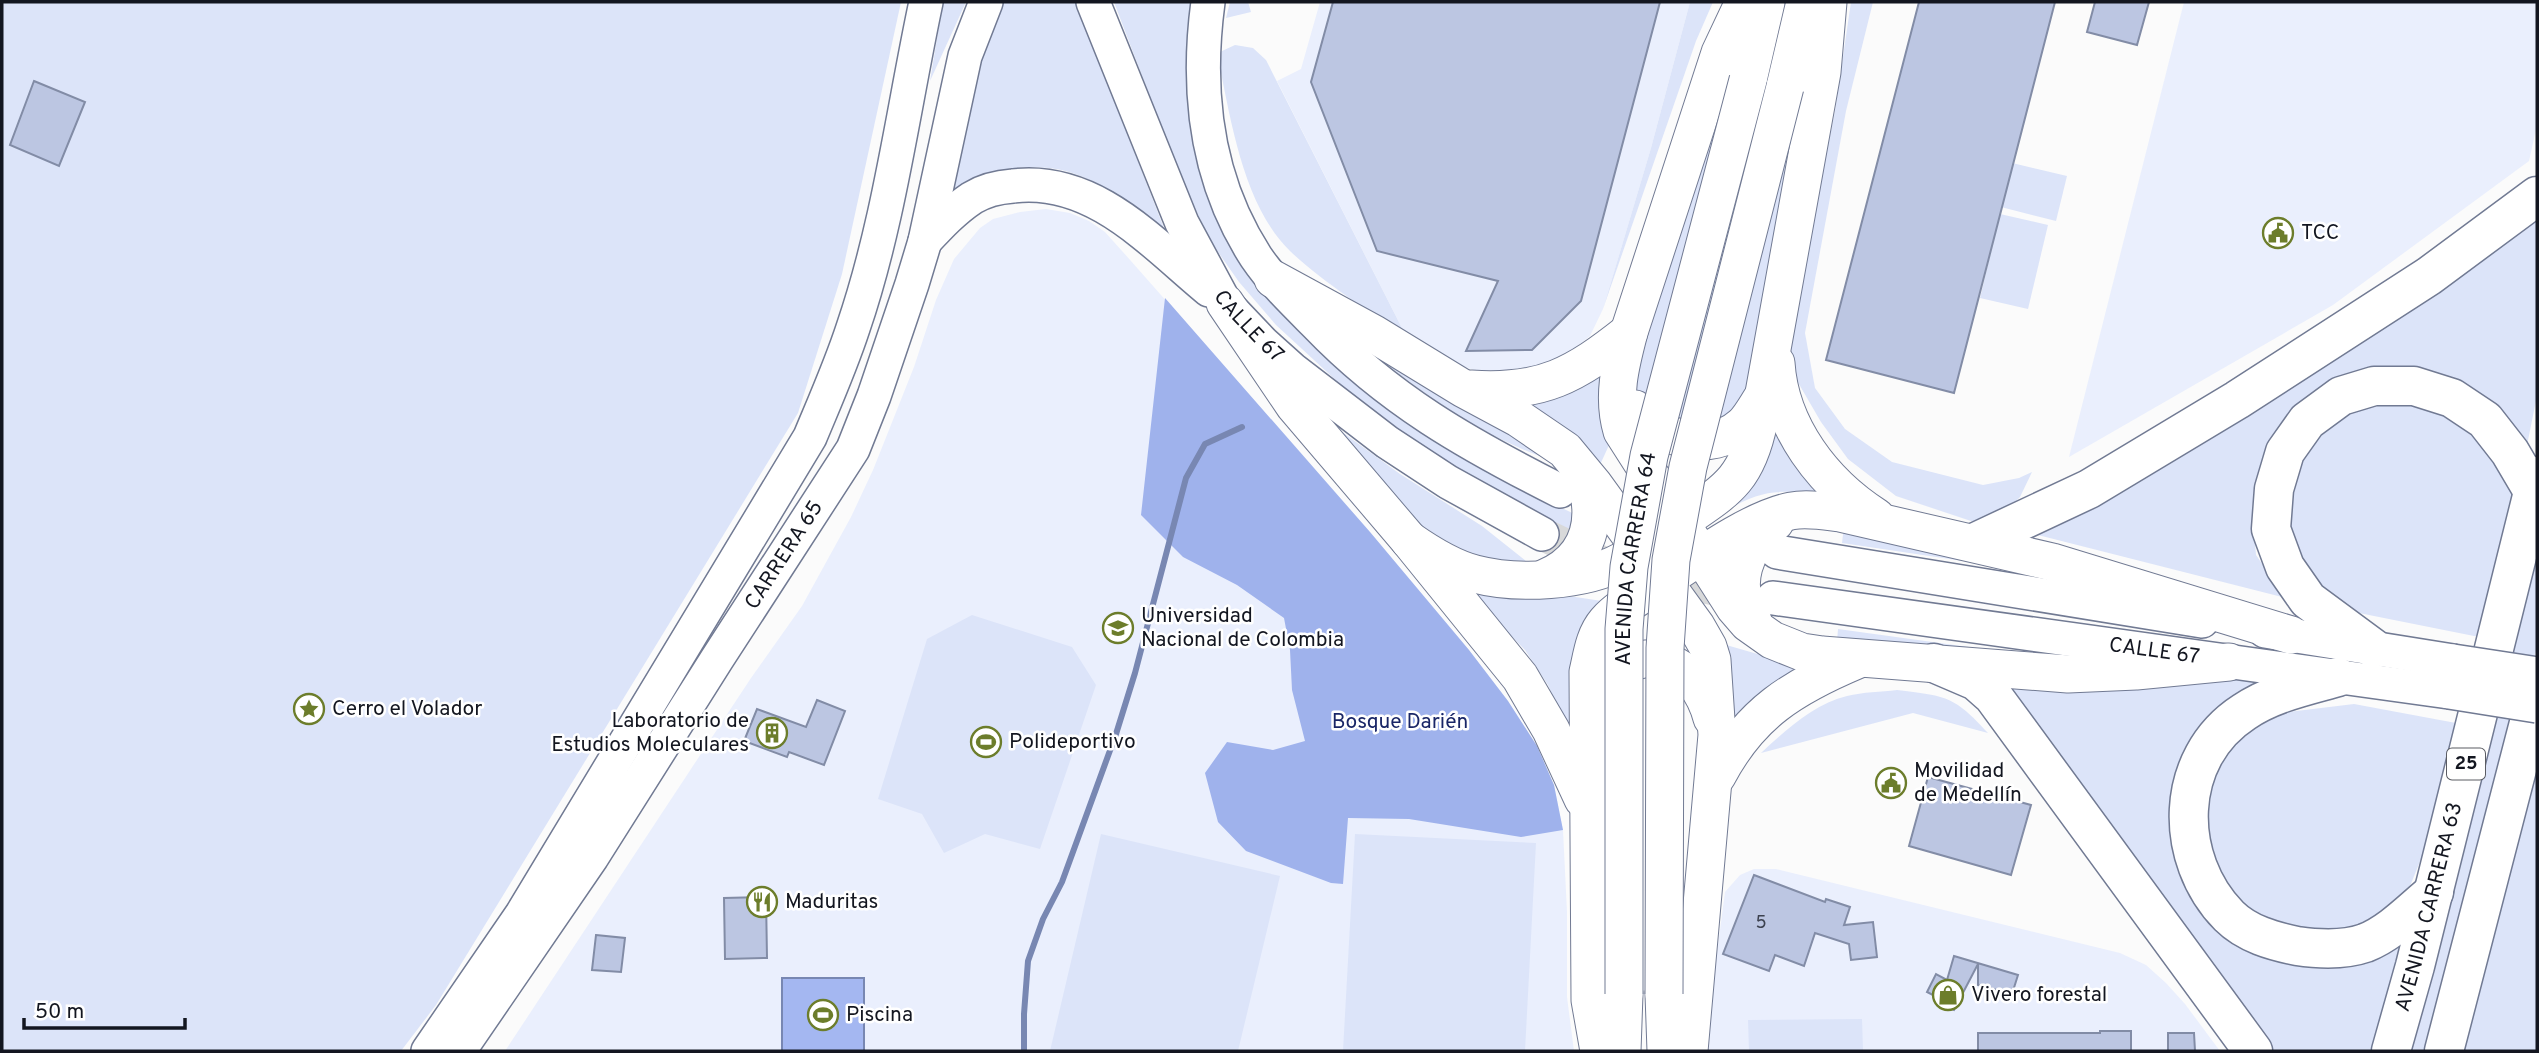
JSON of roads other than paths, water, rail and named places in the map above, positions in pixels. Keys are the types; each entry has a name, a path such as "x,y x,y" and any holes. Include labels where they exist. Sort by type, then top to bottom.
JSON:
{"highway":[{"path":"1976,542 2088,489 2214,415 2429,276 2537,196"},
{"path":"2373,648 2308,600 2285,567 2271,529 2274,489 2285,452 2307,421 2341,397 2374,386 2414,386 2452,398 2485,420 2535,484"},
{"name":"AVENIDA CARRERA 63","path":"2391,1051 2434,892 2535,484"},
{"path":"1934,663 1976,681 2001,706 2253,1051"},
{"path":"2338,677 2287,691 2263,701 2243,712 2211,743 2192,782 2188,804 2188,826 2194,856 2208,887 2230,916 2247,930 2274,942 2309,948 2336,948 2365,943 2392,926 2434,892"},
{"name":"25","path":"2444,1051 2537,692"}],"main road":[{"name":"CARRERA 65","path":"428,1051 522,914 810,437 838,371 870,270 891,182 926,2"},
{"name":"CARRERA 65","path":"459,1051 592,858 853,449 898,328 925,241 965,56 986,2"},
{"name":"CALLE 67","path":"1093,2 1182,223 1225,303 1292,369 1387,442 1448,482 1542,534"},
{"path":"1208,2 1203,84 1210,148 1217,176 1234,217 1257,258 1273,279 1357,366 1398,398 1444,428 1570,479 1589,494 1591,512 1588,537 1579,554 1558,572 1541,579"},
{"path":"1744,2 1720,53 1629,332 1619,370 1618,416 1622,431 1678,523 1735,608 1761,634 1802,652 2068,674 2229,662"},
{"name":"AVENIDA CARRERA 64","path":"1622,1051 1624,629 1629,566 1648,456 1748,80 1766,2"},
{"name":"AVENIDA CARRERA 64","path":"1666,1051 1665,648 1671,561 1688,467 1805,2"},
{"path":"1409,540 1432,555 1475,574 1522,580 1602,570 1622,561 1717,496 1740,473 1755,442 1822,72 1828,2"},
{"path":"925,241 953,212 975,196 996,188 1040,185 1061,188 1084,195 1109,209 1225,303 1294,405 1409,540 1520,677 1551,730 1590,812"},
{"path":"1273,279 1374,334 1542,433 1564,450 1570,479 1640,548 1708,647 1714,673 1717,736 1689,1051"},
{"path":"1464,389 1516,389 1551,382 1592,361 1629,332"},
{"path":"1773,334 1779,387 1800,439 1838,489 1882,521"},
{"path":"1619,370 1624,390 1647,424 1666,434 1684,439 1703,441 1727,436 1742,425 1762,398"},
{"path":"1599,1051 1590,1000 1588,672 1597,635 1605,622 1700,557 1752,527 1791,511 1815,510 1882,521 1976,542 2052,562 2291,635"},
{"path":"1761,634 1741,597 1744,561 1752,545 1764,531 1791,511"},
{"name":"CALLE 67","path":"1777,552 2373,648 2537,706"},
{"name":"CALLE 67","path":"1773,598 2338,677 2537,674"},
{"path":"1713,783 1735,744 1760,717 1805,684 1861,658"},
{"path":"1587,726 1602,687 1613,673 1628,663 1642,659 1658,660 1678,666 1696,681 1708,703 1717,736"}],"waterway":[{"path":"1024,1051 1028,961 1043,919 1062,882 1116,734 1135,673 1186,478 1205,444 1242,427"}],"tunnel":[{"path":"1542,534 1599,561 1643,576 1743,594"}],"place":[{"name":"TCC","path":"2278,233"},
{"name":"Universidad Nacional de Colombia","path":"1118,628"},
{"name":"Cerro el Volador","path":"309,709"},
{"name":"Laboratorio de Estudios Moleculares","path":"772,733"},
{"name":"Polideportivo","path":"986,742"},
{"name":"Movilidad de Medellín","path":"1891,783"},
{"name":"Maduritas","path":"762,902"},
{"name":"Vivero forestal","path":"1948,995"},
{"name":"Piscina","path":"823,1015"}],"park label":[{"name":"Bosque Darién","path":"1400,722"}]}
